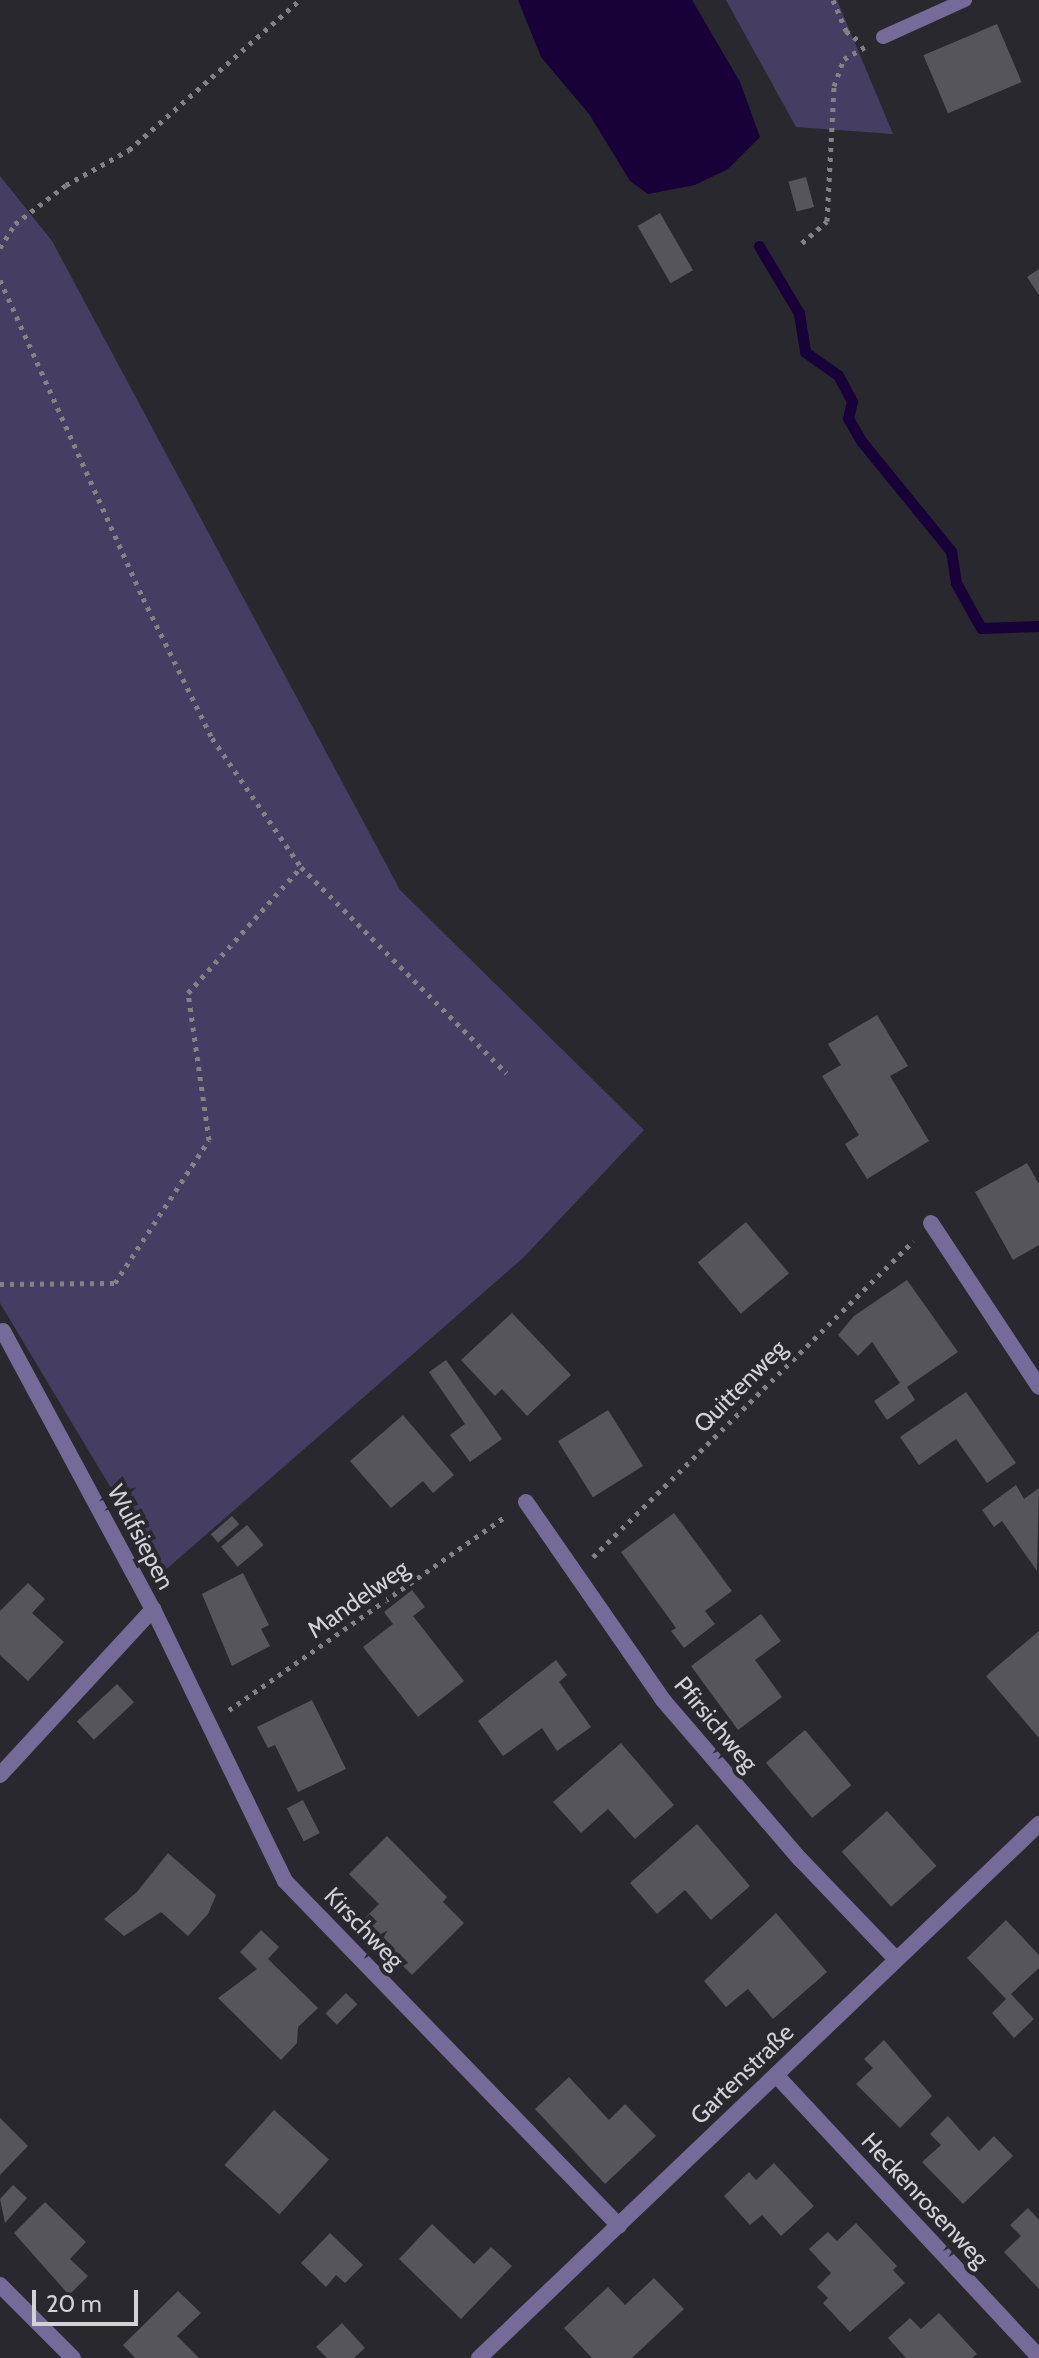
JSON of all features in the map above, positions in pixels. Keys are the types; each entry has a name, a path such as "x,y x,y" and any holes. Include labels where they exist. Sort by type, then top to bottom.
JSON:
{"street":[{"path":"931,1223 1039,1387"},
{"name":"Wulfsiepen","path":"0,1775 153,1609 1,1330"},
{"name":"Pfirsichweg","path":"526,1502 663,1700 800,1859 894,1957"},
{"name":"Kirschweg","path":"153,1609 285,1881 619,2226"},
{"name":"Gartenstraße","path":"479,2358 776,2075 894,1957 1039,1824"},
{"name":"Heckenrosenweg","path":"776,2075 1039,2357"},
{"path":"0,2285 73,2358"}],"lane":[{"path":"883,37 965,0"}],"path":[{"path":"0,248 15,224 66,185 129,150 300,0"},
{"path":"833,0 846,31 866,46"},
{"path":"802,243 827,221 834,86 844,59 883,37"},
{"path":"0,280 143,598 212,738 301,867 506,1073"},
{"path":"0,1284 115,1283 209,1140 188,993 301,867"},
{"name":"Quittenweg","path":"575,1575 931,1223"},
{"name":"Mandelweg","path":"209,1723 526,1502"}],"shaded area":[{"path":"518,0 692,0 740,82 760,137 728,169 695,185 648,194 630,181 589,114 541,57"},
{"path":"726,0 837,0 893,134 796,127"},
{"path":"0,176 52,241 400,890 644,1130 523,1258 162,1573 0,1303"}],"building":[{"path":"997,24 1022,82 948,113 923,55"},
{"path":"806,177 814,207 797,212 789,182"},
{"path":"660,213 693,270 670,283 637,226"},
{"path":"1039,269 1039,295 1027,277"},
{"path":"877,1015 908,1066 890,1076 929,1141 867,1179 845,1144 859,1135 822,1076 841,1065 828,1044"},
{"path":"1027,1163 1039,1184 1039,1245 1013,1260 975,1192"},
{"path":"746,1222 789,1273 741,1314 698,1262"},
{"path":"907,1280 958,1352 907,1387 915,1400 887,1420 874,1401 900,1383 872,1342 858,1356 838,1335 854,1316"},
{"path":"512,1313 571,1375 527,1416 502,1389 495,1396 461,1360"},
{"path":"446,1360 502,1439 470,1462 450,1435 465,1424 429,1372"},
{"path":"966,1392 1016,1463 987,1483 956,1439 919,1465 900,1437"},
{"path":"608,1410 643,1466 593,1497 558,1441"},
{"path":"403,1415 454,1475 433,1493 423,1481 391,1508 350,1461"},
{"path":"1016,1485 1024,1499 1039,1488 1037,1571 1002,1521 994,1527 982,1510"},
{"path":"674,1513 732,1591 705,1611 715,1624 684,1648 671,1631 676,1628 621,1552"},
{"path":"232,1516 239,1524 218,1543 211,1534"},
{"path":"247,1525 264,1545 238,1567 221,1547"},
{"path":"243,1573 269,1625 261,1629 270,1646 232,1666 202,1594"},
{"path":"28,1583 45,1599 32,1613 64,1642 28,1681 0,1655 0,1611"},
{"path":"412,1590 425,1607 413,1616 464,1681 418,1717 363,1647 393,1624 384,1612"},
{"path":"761,1614 781,1641 755,1660 782,1697 738,1730 691,1666"},
{"path":"1039,1631 1039,1738 986,1676"},
{"path":"556,1660 567,1675 559,1682 591,1727 557,1751 542,1728 503,1756 478,1721"},
{"path":"117,1684 134,1702 94,1740 77,1722"},
{"path":"312,1700 346,1769 298,1792 275,1745 268,1748 257,1727"},
{"path":"805,1730 851,1785 812,1818 766,1763"},
{"path":"621,1743 674,1805 635,1839 608,1809 581,1833 553,1802"},
{"path":"303,1800 320,1833 304,1841 287,1808"},
{"path":"887,1811 937,1866 891,1907 842,1852"},
{"path":"697,1824 750,1886 711,1920 685,1890 657,1914 630,1883"},
{"path":"387,1836 447,1897 443,1902 464,1923 412,1975 360,1923 379,1904 349,1874"},
{"path":"168,1853 216,1895 208,1914 188,1936 161,1912 124,1936 104,1919 137,1892"},
{"path":"776,1913 827,1972 773,2019 748,1989 726,2007 704,1981"},
{"path":"1006,1920 1039,1955 1039,1968 1011,1994 1034,2019 1014,2038 992,2013 1006,1999 967,1958"},
{"path":"261,1930 279,1947 268,1959 318,2008 298,2027 297,2043 281,2060 218,1998 257,1969 240,1952"},
{"path":"346,1993 357,2004 337,2025 325,2014"},
{"path":"884,2040 932,2096 900,2128 856,2084 873,2068 864,2059"},
{"path":"569,2077 609,2120 625,2104 656,2136 605,2184 535,2109"},
{"path":"274,2110 329,2160 279,2215 224,2165"},
{"path":"948,2116 979,2151 994,2136 1013,2156 963,2204 922,2162 941,2145 930,2134"},
{"path":"0,2118 28,2146 0,2175"},
{"path":"774,2163 814,2206 781,2236 762,2215 750,2225 724,2196 749,2172 756,2180"},
{"path":"13,2185 27,2198 5,2223 0,2199"},
{"path":"45,2202 86,2242 70,2259 88,2276 69,2295 14,2233"},
{"path":"1028,2208 1039,2220 1039,2289 1004,2252 1021,2236 1010,2225"},
{"path":"856,2223 897,2266 893,2270 905,2283 850,2332 823,2303 828,2298 817,2287 831,2273 809,2249 828,2232 837,2241"},
{"path":"432,2224 474,2264 491,2247 512,2266 461,2319 399,2259"},
{"path":"330,2233 363,2265 345,2283 336,2275 326,2287 301,2263"},
{"path":"654,2278 684,2309 632,2358 592,2358 564,2328 608,2287 625,2305"},
{"path":"178,2291 201,2313 177,2336 199,2358 135,2358 123,2345"},
{"path":"939,2313 977,2354 972,2358 906,2358 888,2338 910,2318 921,2329"},
{"path":"342,2323 365,2348 354,2358 327,2358 316,2347"}],"waterway":[{"path":"759,246 799,313 805,352 838,375 852,401 848,418 862,442 951,551 956,583 981,628 1039,626"}]}
